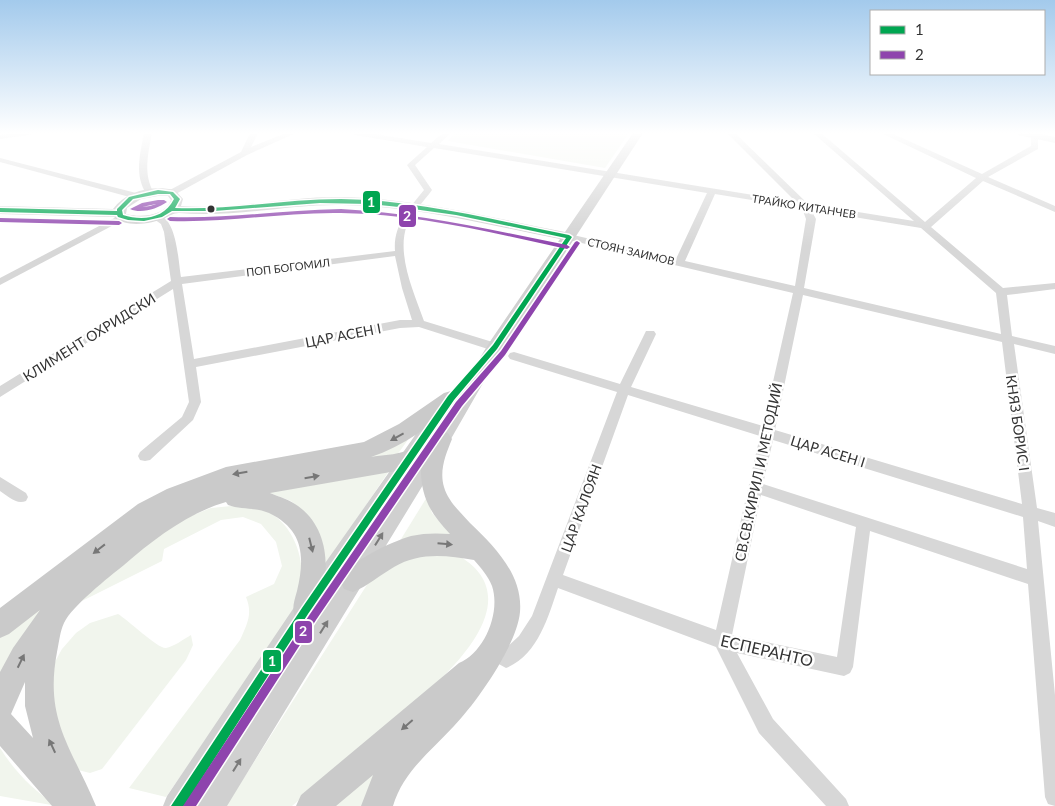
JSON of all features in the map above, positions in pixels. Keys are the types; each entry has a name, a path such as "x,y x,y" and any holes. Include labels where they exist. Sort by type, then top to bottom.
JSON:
{"main road":[{"path":"0,625 146,511 169,498 208,481 226,476 358,454 376,448 408,431 451,398"},
{"path":"0,705 26,651 53,612 110,561 156,525 206,498 238,490 408,460 419,455 441,439"},
{"path":"377,806 385,781 394,766 456,702 488,656 503,627 508,601 501,575 497,568 452,520 437,497 431,477 432,464 441,439"},
{"path":"181,511 216,500 252,498 273,503 291,514 300,522 308,534 312,546 313,574 305,611"},
{"path":"353,580 384,559 403,549 433,543 480,550"},
{"path":"53,612 39,684 41,717 46,733 80,806"},
{"path":"312,806 488,656"},
{"path":"0,723 72,806"}],"street":[{"path":"45,171 143,194 171,194 213,171"},
{"path":"121,215 121,206 143,194 145,187 143,171"},
{"path":"415,171 428,190 402,226 399,253 408,294 419,323"},
{"name":"ТРАЙКО КИТАНЧЕВ","path":"589,171 926,226"},
{"path":"211,806 441,439 495,347 612,171"},
{"path":"769,171 805,206"},
{"path":"861,171 1001,292 1055,286"},
{"path":"968,171 1055,208"},
{"path":"926,226 982,177 993,171"},
{"path":"680,262 712,190"},
{"path":"0,210 121,215 138,220 156,217 171,209 177,202 177,198 171,194"},
{"name":"СТОЯН ЗАИМОВ","path":"171,209 205,211 341,201 383,203 415,208 568,237 1055,350"},
{"name":"СВ.СВ.КИРИЛ И МЕТОДИЙ","path":"722,641 766,432 799,290 811,219 805,206"},
{"path":"0,282 121,215"},
{"path":"145,456 187,420 195,402 169,232 165,223 156,217"},
{"name":"ПОП БОГОМИЛ","path":"178,281 399,253"},
{"name":"КЛИМЕНТ ОХРИДСКИ","path":"0,392 178,281"},
{"name":"КНЯЗ БОРИС I","path":"1001,292 1030,512 1055,797"},
{"name":"ЦАР АСЕН I","path":"189,364 400,324 419,323 495,347"},
{"name":"ЦАР КАЛОЯН","path":"488,656 506,659 516,653 527,642 538,621 624,389 650,334"},
{"path":"177,806 305,611 408,460 451,398 495,347"},
{"name":"ЦАР АСЕН I","path":"514,356 1055,520"},
{"path":"0,483 22,498"},
{"path":"755,487 1036,578"},
{"name":"ЕСПЕРАНТО","path":"554,579 722,641 844,667 864,522"},
{"path":"722,641 766,726 839,806"}],"shaded area":[{"path":"410,437 397,455 234,485 207,492 157,517 71,582 48,605 2,675 0,674 0,633 131,529 175,501 216,485 377,454"},
{"path":"391,468 325,566 303,512 291,501 267,492"},
{"path":"427,497 432,513 454,538 398,544"},
{"path":"242,505 265,510 275,516 291,535 296,546 300,557 302,581 292,615 166,797 129,788 240,640 249,614 246,597 274,584 282,566 276,542 261,524 243,517 221,520 164,549 162,561 72,606 168,525 211,508"},
{"path":"454,553 480,574 488,597 483,622 468,648 447,673 423,696 292,806 226,806 370,580 410,556"},
{"path":"118,614 162,647 172,646 191,635 193,645 186,660 102,769 90,773 78,770 45,695 50,671 62,649 76,633 90,623"},
{"path":"446,700 366,806 332,806"},
{"path":"0,748 25,780 57,806 0,796"}],"transit line":[{"name":"1","path":"158,192 171,193 177,199 167,212 160,216 144,219 120,216 119,210 131,198 158,192"},
{"name":"1","path":"171,209 214,209 341,201 370,202 456,214 569,237"},
{"name":"2","path":"158,202 164,202 151,208 133,209 144,204 158,202"},
{"name":"1","path":"0,210 119,213"},
{"name":"2","path":"170,219 235,218 320,211 370,212 427,219 567,247"},
{"name":"2","path":"0,220 119,223"},
{"name":"1","path":"177,806 305,611 451,398 495,347 569,237"},
{"name":"2","path":"189,806 313,617 459,404 503,353 577,243"}]}
